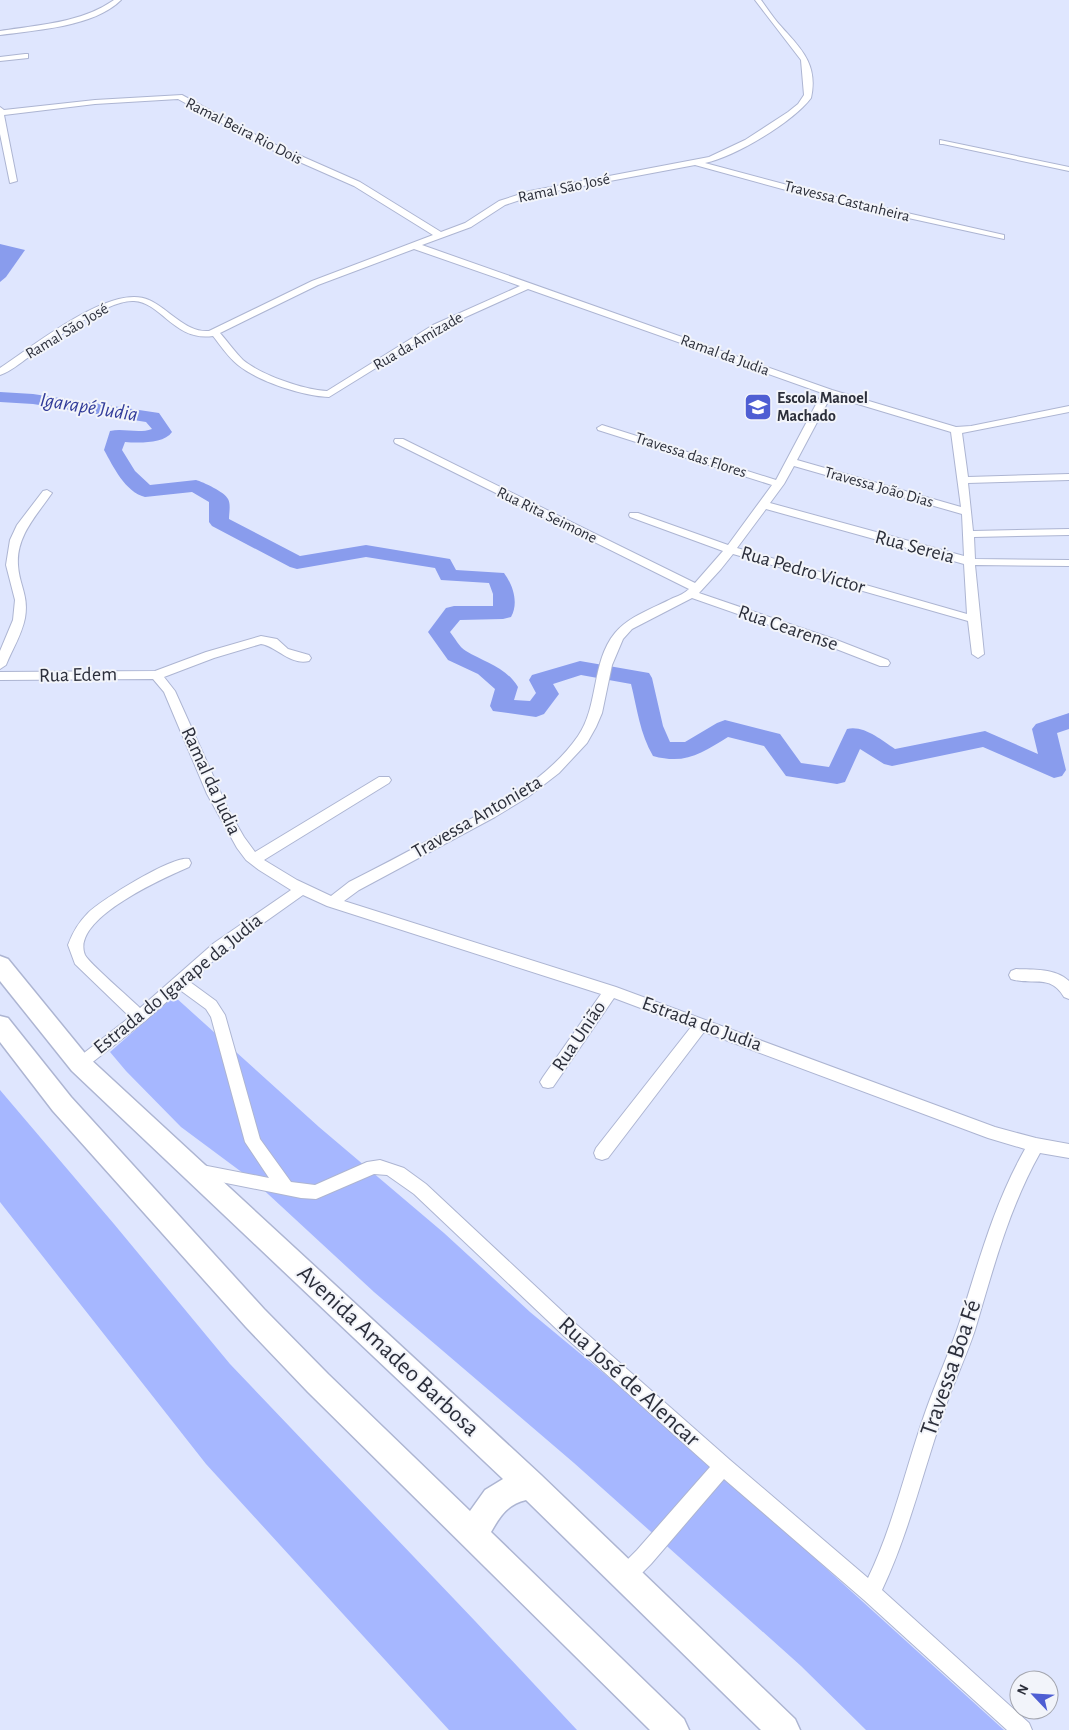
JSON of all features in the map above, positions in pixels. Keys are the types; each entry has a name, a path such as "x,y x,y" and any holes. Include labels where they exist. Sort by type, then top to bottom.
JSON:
{"main road":[{"name":"Avenida Amadeo Barbosa","path":"0,965 80,1064 531,1485 784,1730"},
{"path":"0,1025 62,1104 255,1318 318,1383 673,1730"},
{"path":"474,1534 496,1497 508,1490 531,1485"}],"street":[{"path":"0,33 68,21 106,8 118,0"},
{"name":"Ramal São José","path":"0,372 68,328 109,304 120,300 139,299 158,309 188,330 200,334 215,333 315,283 468,225 502,203 532,193 722,155 769,129 800,106 807,98 808,73 805,62 796,45 776,25 758,0"},
{"path":"0,59 24,56"},
{"name":"Ramal Beira Rio Dois","path":"13,181 0,112 95,102 179,97 264,143 357,184 439,235"},
{"path":"943,142 1069,169"},
{"name":"Travessa Castanheira","path":"694,162 808,193 1001,237"},
{"name":"Ramal da Judia","path":"415,246 828,392 956,430 971,429 1069,409"},
{"name":"Rua da Amizade","path":"215,333 237,358 252,370 325,395 334,392 436,327 528,286"},
{"path":"694,591 717,567 779,484 828,392"},
{"name":"Travessa das Flores","path":"602,428 779,484"},
{"path":"956,430 967,512 973,618 978,654"},
{"name":"Rua Rita Seimone","path":"399,441 694,591"},
{"name":"Travessa João Dias","path":"792,462 967,512"},
{"path":"962,480 1069,477"},
{"path":"0,664 19,620 21,600 12,565 16,540 23,525 47,493"},
{"name":"Rua Sereia","path":"764,505 971,562 1069,563"},
{"name":"Rua Pedro Victor","path":"634,515 729,549 973,618"},
{"path":"969,534 1069,532"},
{"name":"Travessa Antonieta","path":"332,902 354,886 511,803 546,778 583,739 596,713 611,649 620,634 628,626 694,591"},
{"name":"Rua Cearense","path":"694,591 884,663"},
{"path":"156,675 210,654 261,640 273,642 284,652 305,658"},
{"name":"Ramal da Judia","path":"156,675 169,691 222,811 242,846 254,859 276,875 332,902"},
{"name":"Rua Edem","path":"0,676 156,675"},
{"path":"254,859 384,780"},
{"path":"140,1017 80,960 76,955 76,941 85,925 119,896 184,863"},
{"name":"Estrada do Igarape da Judia","path":"80,1064 140,1017 218,947 302,889"},
{"name":"Estrada do Judia","path":"332,902 610,991 941,1114 1036,1145 1069,1151"},
{"path":"1016,974 1056,978 1066,985 1069,994"},
{"path":"179,982 211,1005 218,1015 253,1142 285,1187"},
{"name":"Rua União","path":"548,1082 610,991"},
{"path":"602,1153 701,1025"},
{"name":"Travessa Boa Fé","path":"871,1594 890,1552 935,1410 963,1339 1000,1219 1020,1173 1036,1145"},
{"name":"Rua José de Alencar","path":"195,1170 316,1192 373,1167 383,1166 398,1172 433,1202 571,1331 871,1594 1022,1730"},
{"path":"625,1576 644,1557 723,1466"}],"shaded area":[{"path":"0,244 25,250 6,277 0,282"},
{"path":"174,996 319,1127 444,1233 530,1312 688,1443 1004,1730 866,1730 801,1666 574,1463 374,1292 255,1182 181,1127 110,1052"},
{"path":"0,1090 230,1364 577,1730 449,1730 206,1464 0,1202"}],"waterway":[{"name":"Igarapé Judia","path":"0,397 33,399 152,417 163,432 143,438 117,435 113,450 128,474 145,491 196,486 219,500 219,522 297,563 366,551 443,563 448,576 497,577 504,594 503,612 454,613 439,632 456,655 486,669 507,687 501,706 536,709 548,694 540,680 580,668 613,675 641,678 652,726 661,750 690,750 725,728 772,740 794,770 837,776 855,735 892,758 985,739 1054,770 1044,729 1069,721"}],"place":[{"name":"Escola Manoel Machado","path":"758,407"}]}
